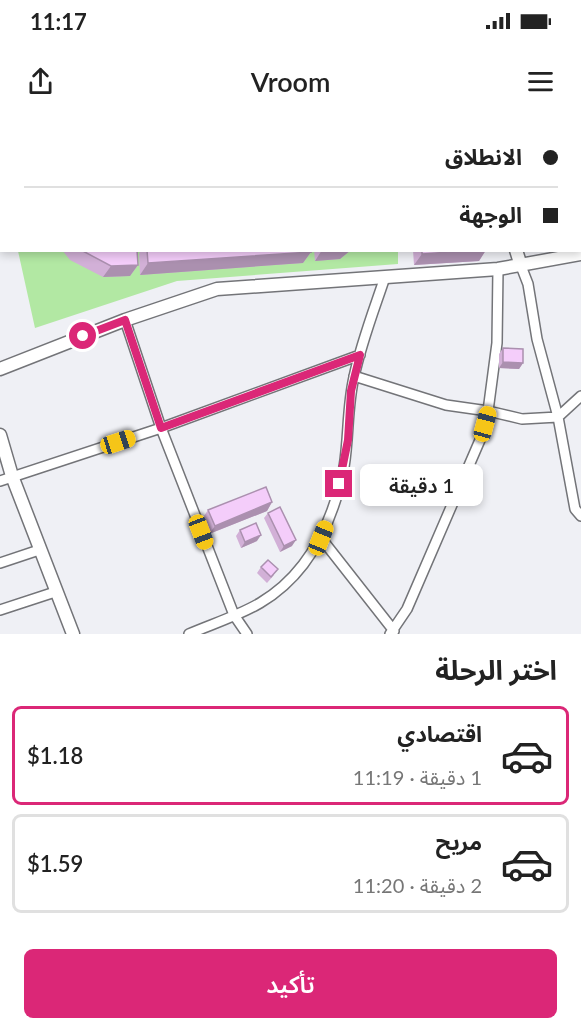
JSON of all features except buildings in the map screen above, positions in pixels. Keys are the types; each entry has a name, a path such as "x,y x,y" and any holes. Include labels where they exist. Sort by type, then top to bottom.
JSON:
{"street":[{"path":"517,252 528,284 537,339 558,417 575,509 581,516"},
{"path":"0,369 125,320 218,290 498,269 581,254"},
{"path":"321,538 392,633 407,609 476,451 488,411 497,343 498,269"},
{"path":"189,634 258,604 292,579 321,538 344,468 349,405 354,376 385,277"},
{"path":"125,320 161,428 234,615 247,634"},
{"path":"6,479 161,428 360,355"},
{"path":"354,376 446,405 522,419 558,417 581,396"},
{"path":"0,435 6,479 39,550 73,634"},
{"path":"0,563 39,550"},
{"path":"0,610 55,592"}],"green space":[{"path":"18,252 398,252 398,264 177,281 35,328"}],"route":[{"path":"83,336 125,320 161,428 360,355 351,391 348,440 339,484"}]}
